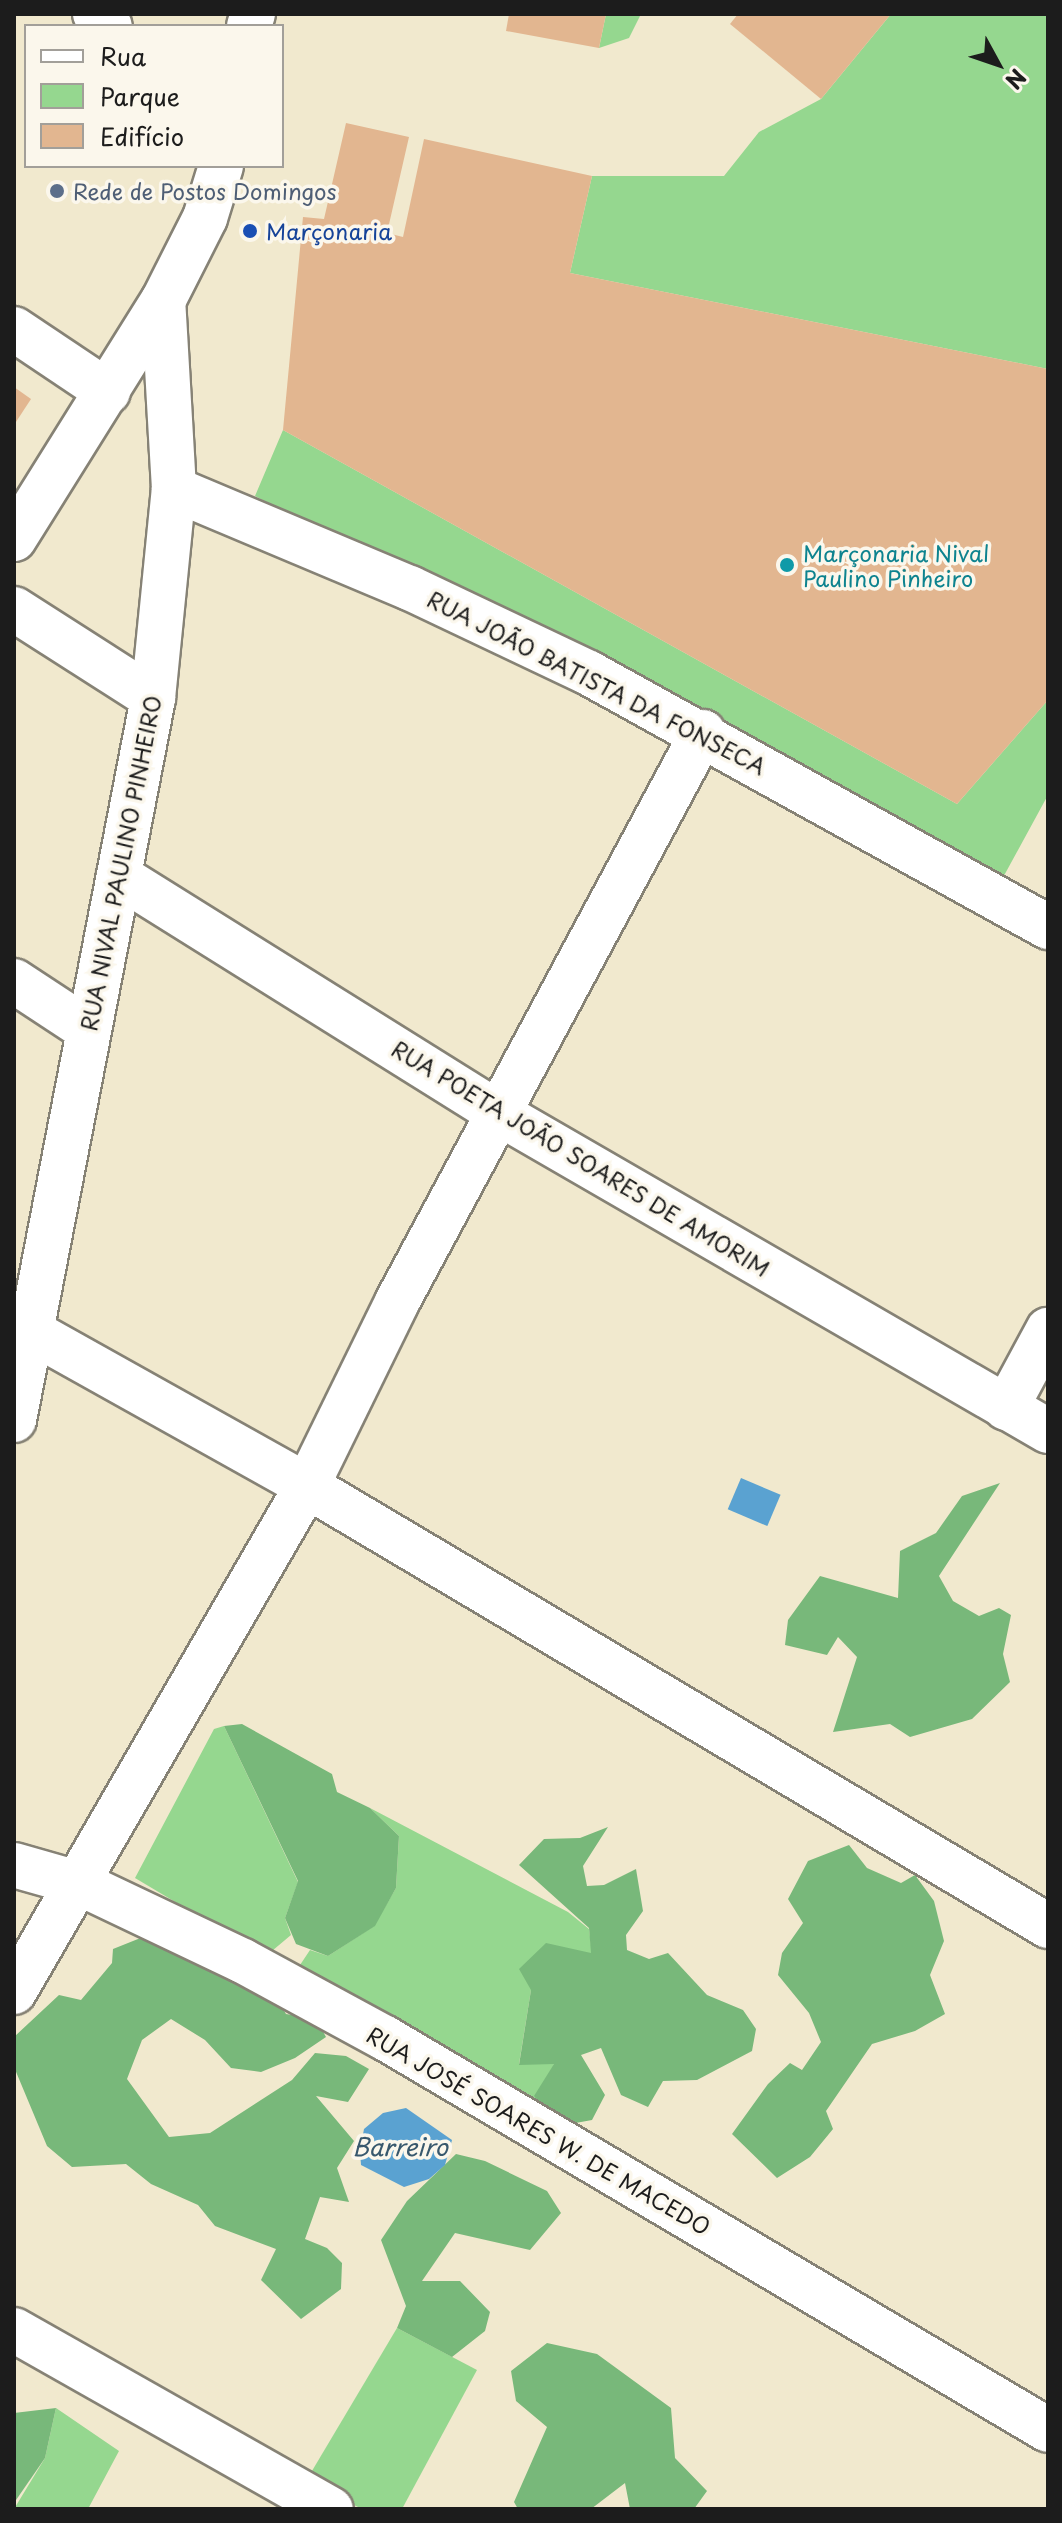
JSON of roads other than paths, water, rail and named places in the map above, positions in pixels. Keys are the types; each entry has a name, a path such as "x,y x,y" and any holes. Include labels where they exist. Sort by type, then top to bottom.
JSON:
{"street":[{"path":"14,539 163,301 205,218 220,168"},
{"name":"RUA NIVAL PAULINO PINHEIRO","path":"18,1392 153,698 174,489 163,301"},
{"path":"14,329 108,392"},
{"name":"RUA JOÃO BATISTA DA FONSECA","path":"174,489 410,588 703,732 1048,927"},
{"path":"14,609 153,698"},
{"path":"14,1992 81,1884 307,1486 397,1302 703,732"},
{"name":"RUA POETA JOÃO SOARES DE AMORIM","path":"119,876 500,1114 1048,1431"},
{"path":"14,981 87,1029"},
{"path":"1006,1408 1048,1330"},
{"path":"32,1332 307,1486 1048,1926"},
{"name":"RUA JOSÉ SOARES W. DE MACEDO","path":"14,1865 81,1884 243,1961 385,2038 1048,2430"},
{"path":"14,2330 331,2509"}],"water":[{"path":"741,1478 781,1495 767,1526 728,1509"},
{"name":"Barreiro","path":"406,2108 452,2140 445,2165 429,2179 404,2187 361,2165 360,2151 364,2129 383,2113"}],"place":[{"name":"Rede de Postos Domingos","path":"57,191"},
{"name":"Marçonaria","path":"250,231"},
{"name":"Marçonaria Nival Paulino Pinheiro","path":"787,565"}]}
